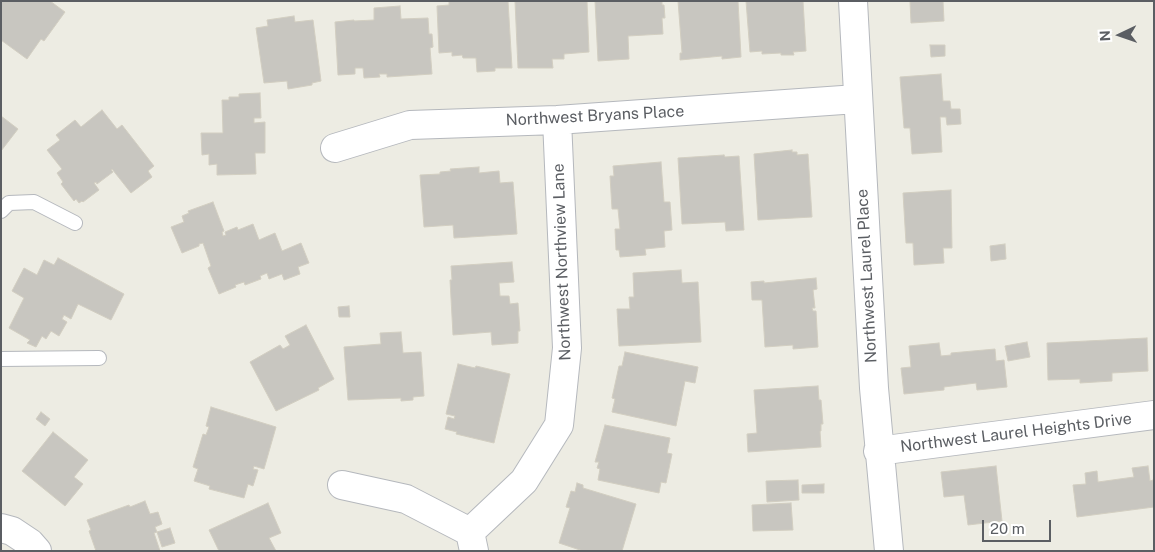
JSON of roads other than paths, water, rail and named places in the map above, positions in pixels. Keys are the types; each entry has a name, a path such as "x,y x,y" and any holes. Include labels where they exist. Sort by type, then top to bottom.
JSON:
{"street":[{"name":"Northwest Laurel Place","path":"853,1 878,450 889,551"},
{"name":"Northwest Bryans Place","path":"335,148 410,125 557,120 857,99"},
{"name":"Northwest Northview Lane","path":"472,541 524,481 559,425 567,348 557,120"},
{"name":"Northwest Laurel Heights Drive","path":"878,450 1154,415"},
{"path":"342,485 406,499 472,541"},
{"path":"1,528 12,531 30,543 37,551"}],"lane":[{"path":"1,212 9,203 34,202 75,223"},
{"path":"1,359 99,358"}]}
